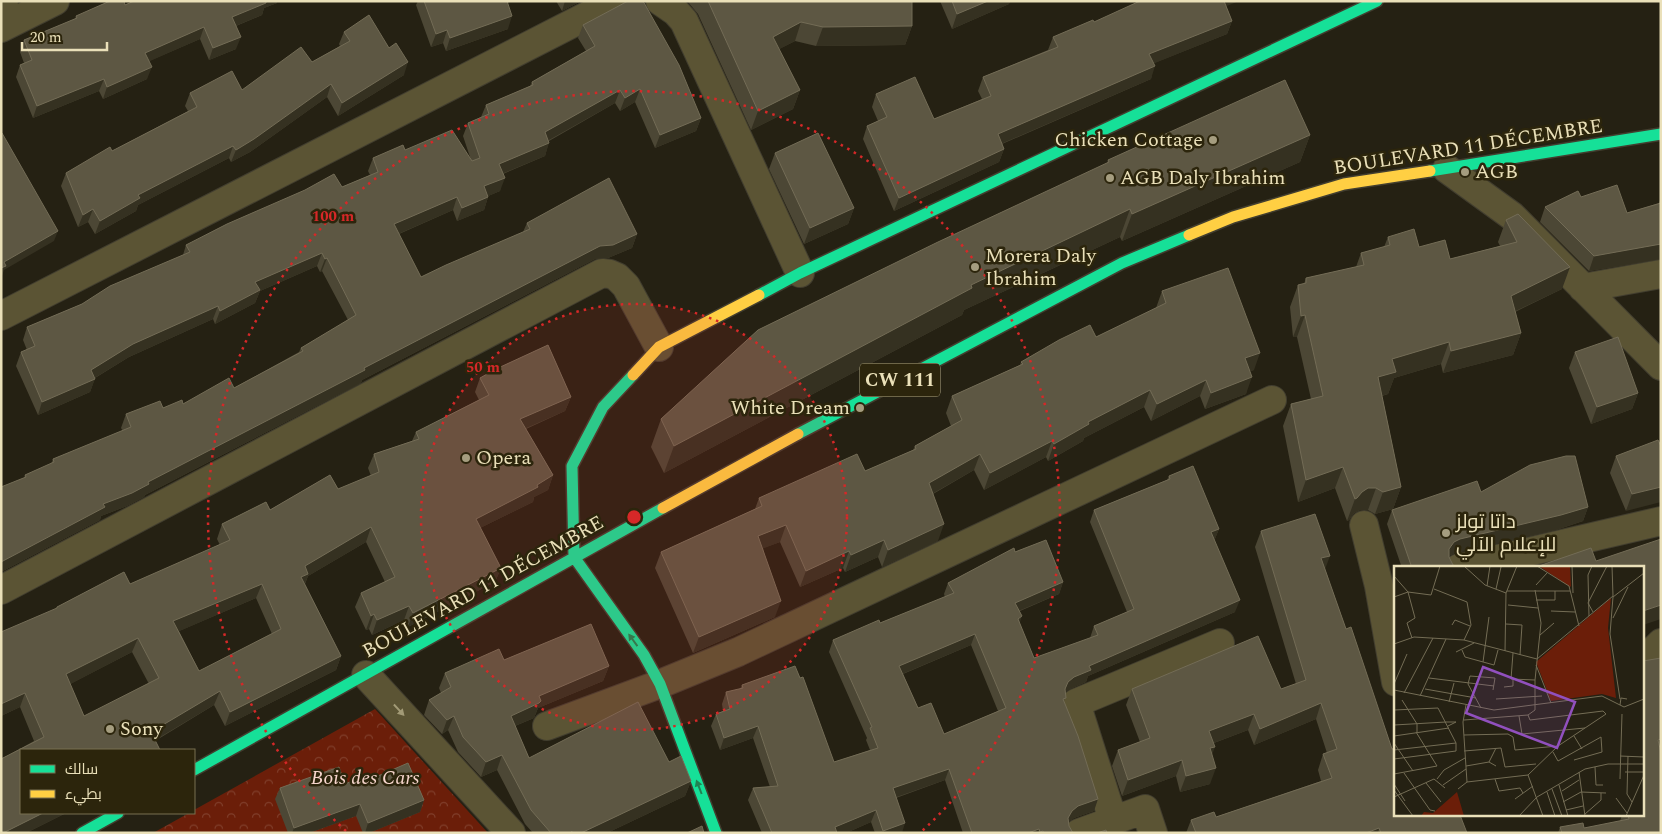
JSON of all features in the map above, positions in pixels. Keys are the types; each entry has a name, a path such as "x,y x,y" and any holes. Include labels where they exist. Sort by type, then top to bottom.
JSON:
{"main road":[{"path":"716,833 660,684 644,655 574,557 572,466 603,407 659,348 800,273 1377,1"},
{"name":"BOULEVARD 11 DÉCEMBRE","path":"195,769 799,433 1122,263 1233,217 1344,184 1447,170 1661,134"},
{"path":"82,833 116,814"}],"street":[{"path":"1,8 4,1"},
{"path":"1,28 55,1"},
{"path":"1,316 616,1"},
{"path":"660,1 676,12 684,21 800,273"},
{"path":"1447,170 1512,216 1661,366"},
{"path":"1,590 602,274 610,274 626,286 659,348"},
{"path":"1583,288 1661,274"},
{"path":"547,726 660,684 738,652 1272,400"},
{"path":"1468,566 1661,521"},
{"path":"1364,526 1387,584 1394,660"},
{"path":"1113,820 1076,703 1220,642"},
{"path":"1644,660 1661,643"},
{"path":"366,674 511,833"},
{"path":"1079,833 1145,808 1153,833"}],"green space":[{"name":"Bois des Cars","path":"375,709 488,833 153,833 187,814 195,814 195,809"}],"building":[{"path":"110,1 124,1 125,5 134,1 266,1 266,3 232,17 241,37 213,48 204,27 145,53 152,67 107,87 104,79 37,106 20,65 32,60 24,40 77,18 76,16"},
{"path":"424,1 507,1 512,16 450,38 447,30 436,34"},
{"path":"628,1 643,1 679,65 701,118 660,135 640,89 625,98 620,90 545,132 549,143 499,164 505,178 484,186 488,197 462,208 457,197 394,224 421,277 530,229 527,223 609,178 637,234 613,245 600,246 148,482 149,484 132,493 103,504 105,507 1,562 1,487 26,477 25,475 54,462 53,459 131,427 126,414 160,401 163,408 182,400 183,404 229,378 234,388 303,351 301,348 356,315 327,258 325,259 322,253 255,282 260,290 220,311 218,306 133,344 91,370 95,379 42,402 21,352 35,346 27,327 82,304 110,286 190,252 186,245 227,224 305,190 334,174 342,187 378,172 373,158 403,145 405,150 452,130 472,161 480,158 468,123 489,114 486,105 533,85 532,82 595,46 583,25"},
{"path":"708,1 912,1 912,26 823,27 801,22 773,37 800,90 758,111"},
{"path":"952,1 988,1 957,14"},
{"path":"1140,1 1224,1 1232,21 1149,54 1155,66 998,134 1004,149 899,198 867,126 887,117 876,94 915,77 934,119 991,96 983,77 1058,47 1053,37 1093,20 1094,22"},
{"path":"369,15 389,48 396,43 408,62 342,103 331,84 236,150 233,146 138,195 140,198 100,221 93,209 83,215 66,173 110,147 112,151 197,107 190,93 232,71 242,90 301,47 312,62 350,41 344,32"},
{"path":"1285,80 1310,135 1132,214 1130,209 971,285 972,288 674,446 661,419 758,330 938,242 1109,162 1108,160"},
{"path":"818,133 854,208 810,228 775,153"},
{"path":"1,134 58,231 4,262 6,266 1,268"},
{"path":"1617,185 1627,213 1661,203 1661,244 1594,256 1545,207 1578,191 1581,197"},
{"path":"1518,214 1570,267 1511,296 1521,333 1451,351 1449,342 1392,359 1396,372 1378,377 1401,487 1383,492 1376,488 1368,488 1355,499 1343,467 1306,480 1291,404 1323,396 1305,315 1301,316 1298,285 1306,283 1306,278 1364,265 1361,253 1390,245 1388,237 1414,229 1419,247 1445,240 1450,259 1517,242 1506,220"},
{"path":"1228,268 1260,353 1245,358 1252,377 1211,393 1206,380 1157,404 1150,390 1088,422 1089,424 1054,444 1052,441 990,473 980,454 929,483 944,524 888,550 884,540 851,555 849,551 806,571 786,525 758,536 781,601 699,637 661,552 762,506 759,498 857,454 865,471 916,449 915,446 962,420 952,396 1023,364 1021,362 1090,325 1096,337 1166,303 1162,291"},
{"path":"1618,337 1638,393 1597,407 1575,352"},
{"path":"548,345 571,397 520,419 553,475 537,485 538,487 476,519 501,568 413,613 409,606 377,620 374,614 371,616 361,593 395,577 371,527 305,566 308,574 301,577 341,656 230,712 220,691 151,732 160,749 21,749 44,737 25,693 1,704 1,632 57,608 124,572 130,584 230,540 222,524 266,502 270,510 330,475 338,489 379,472 374,454 419,439 416,432 489,395 480,378","holes":["262,584 281,629 199,671 173,621","138,638 159,678 84,716 66,674"]},
{"path":"1658,440 1661,446 1661,487 1632,494 1616,456"},
{"path":"1566,456 1575,456 1588,507 1460,539 1454,542 1449,549 1449,557 1455,566 1411,566 1392,510 1477,481 1481,492 1530,465"},
{"path":"1193,466 1219,529 1211,532 1240,600 1089,666 1091,670 1074,677 1068,682 1065,689 1066,698 1063,699 1078,736 1098,799 1078,806 1072,811 1068,818 1069,826 1073,833 1044,833 1043,831 1040,832 1039,829 1028,833 972,833 949,769 893,788 905,823 883,831 876,810 835,827 837,833 772,833 753,788 778,786 758,726 724,738 716,714 730,709 726,692 743,688 742,685 795,666 800,678 803,677 834,762 878,748 870,728 872,727 833,640 879,620 880,623 954,593 948,583 1014,548 1015,552 1046,540 1063,582 1015,603 1022,616 1018,619 1034,658 1098,635 1094,626 1134,609 1094,510 1170,479 1169,476","holes":["975,634 1006,708 944,734 931,703 918,708 899,666"]},
{"path":"1315,514 1330,556 1321,558 1346,629 1351,627 1392,749 1394,748 1394,816 1460,816 1467,833 1381,833 1379,828 1366,833 1196,833 1191,820 1214,812 1216,817 1332,778 1323,754 1337,749 1321,703 1260,729 1254,714 1209,731 1215,747 1210,748 1216,768 1186,776 1182,760 1128,780 1118,750 1150,738 1132,689 1258,636 1281,689 1306,680 1261,531"},
{"path":"1661,539 1661,605 1644,611 1644,566 1539,566 1591,548 1596,561"},
{"path":"591,624 609,666 539,696 541,701 539,703 511,716 529,758 638,702 669,762 681,756 691,781 581,833 572,833 572,831 570,833 551,833 531,810 502,755 486,762 463,737 454,716 447,720 429,700 451,687 445,673 499,649 504,660"},
{"path":"1661,658 1661,739 1658,740 1661,753 1661,833 1562,833 1560,827 1583,823 1584,828 1629,819 1628,816 1644,816 1644,661"},
{"path":"20,749 20,814 41,814 3,833 1,833 1,759"},
{"path":"408,763 424,800 368,823 360,804 294,828 280,788 339,767 345,784 369,774 371,779"},
{"path":"702,826 704,833 687,833"}],"traffic: fast":[{"path":"759,295 800,273 1377,1"},
{"path":"1430,171 1661,134"},
{"path":"798,434 1122,263 1189,235"},
{"path":"633,375 603,407 572,466 574,557 644,655 660,684 716,833"},
{"path":"195,769 663,508"},
{"path":"82,833 116,814"}],"traffic: slow":[{"path":"1189,235 1233,217 1344,184 1430,171"},
{"path":"633,375 659,347 759,295"},
{"path":"663,508 798,434"}],"place":[{"name":"Chicken Cottage","path":"1213,140"},
{"name":"AGB","path":"1465,172"},
{"name":"AGB Daly Ibrahim","path":"1110,178"},
{"name":"Morera Daly Ibrahim","path":"975,267"},
{"name":"White Dream","path":"860,408"},
{"name":"Opera","path":"466,458"},
{"name":"داتا تولز للإعلام الآلي","path":"1446,533"},
{"name":"Sony","path":"110,729"}]}
